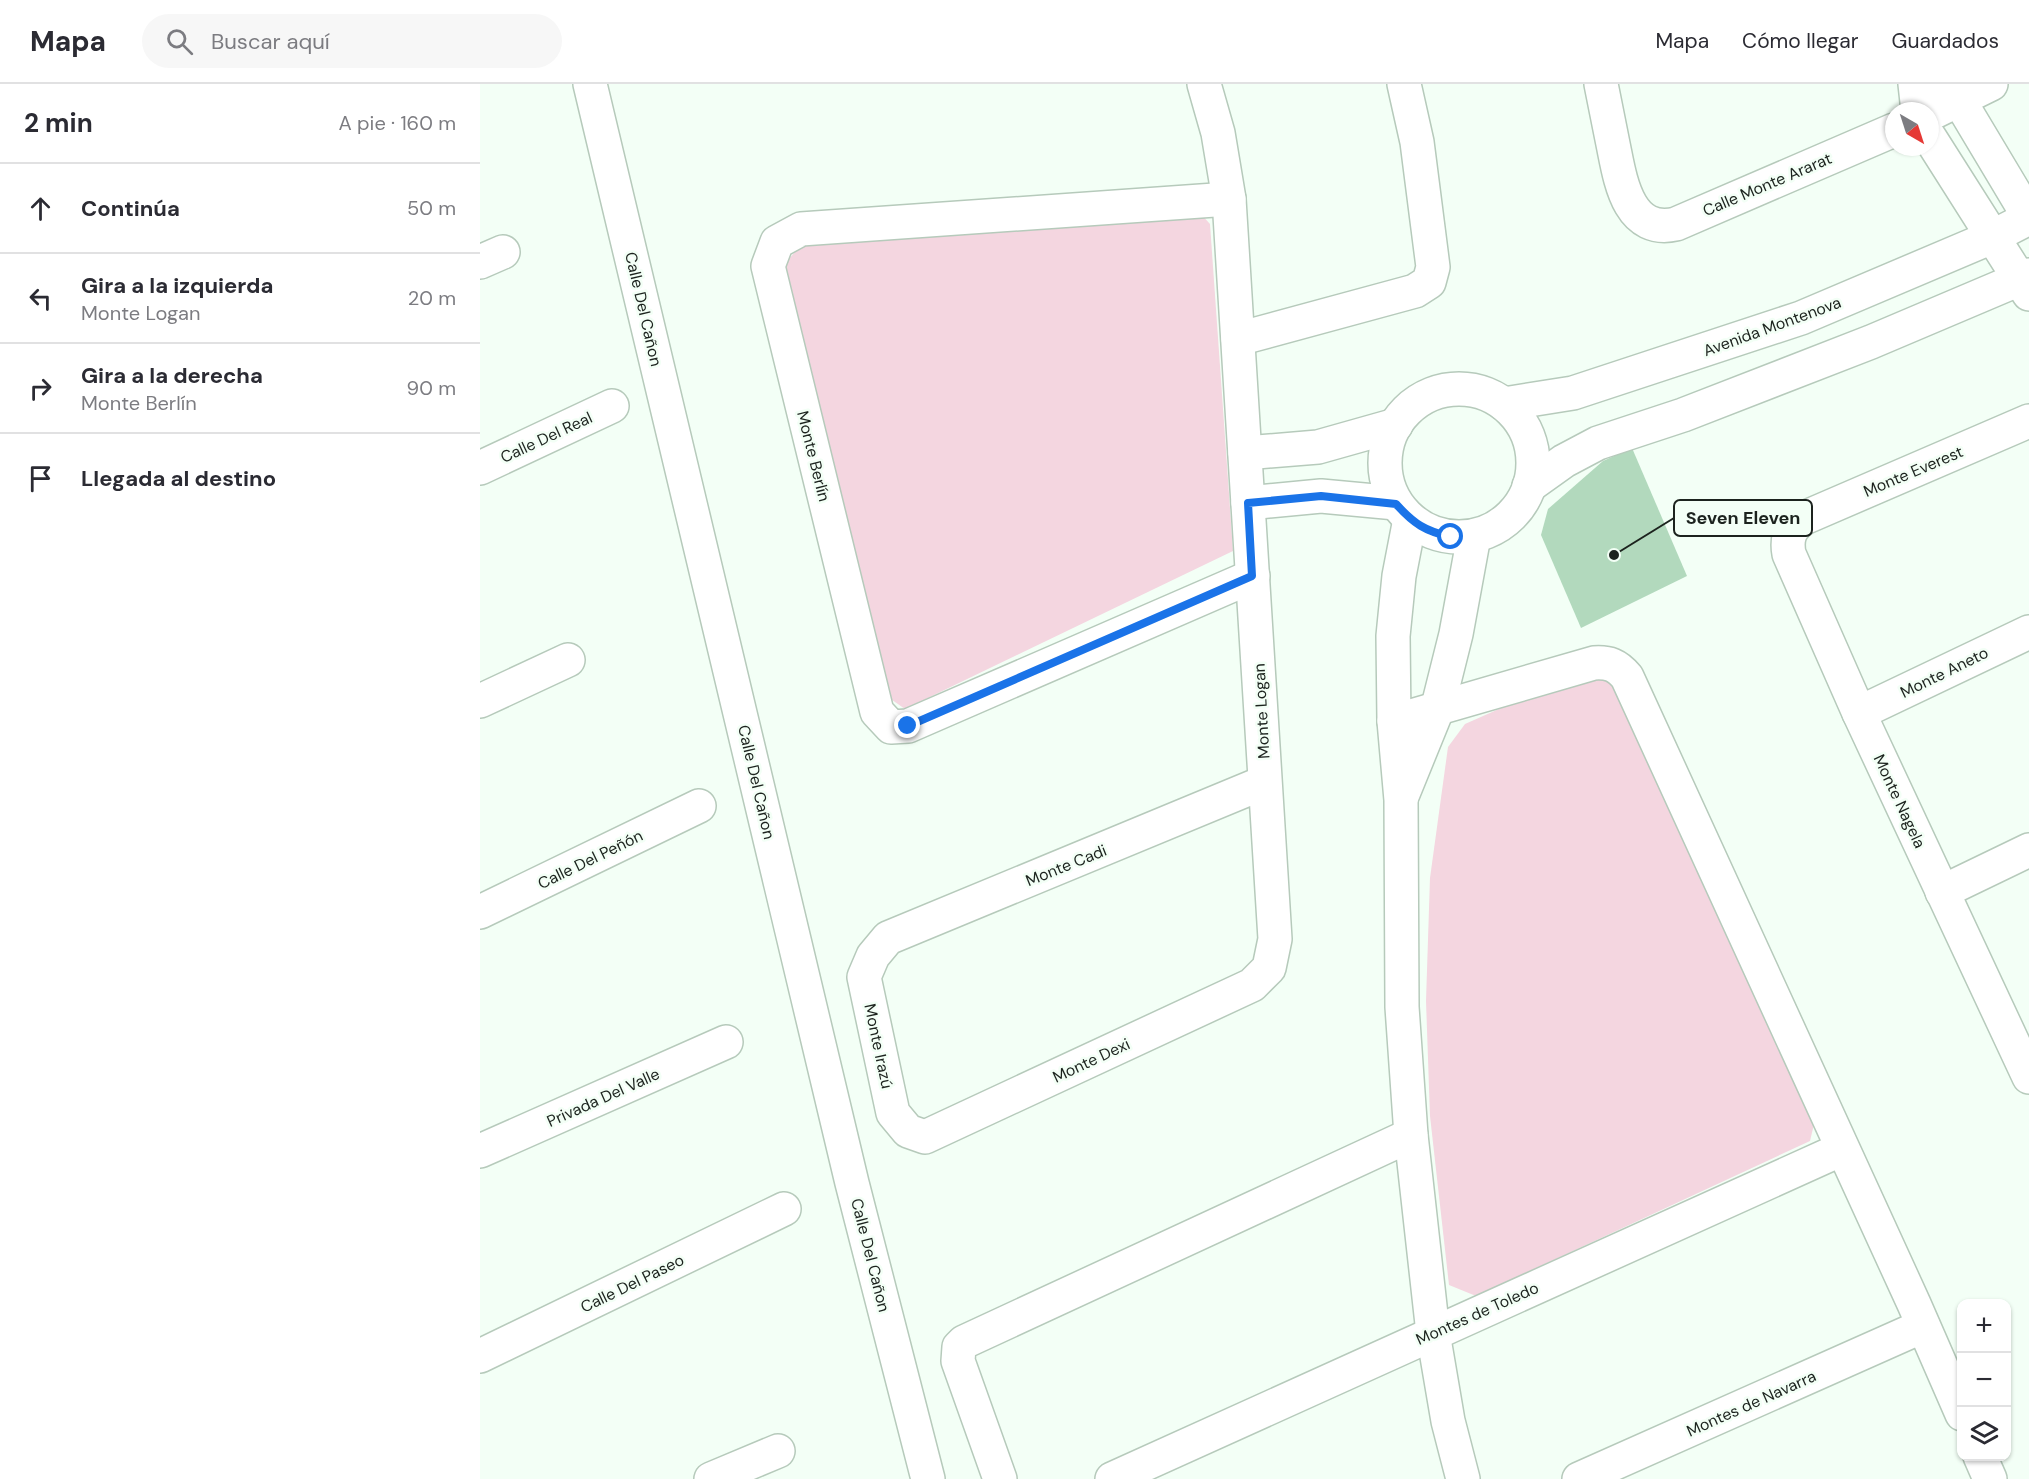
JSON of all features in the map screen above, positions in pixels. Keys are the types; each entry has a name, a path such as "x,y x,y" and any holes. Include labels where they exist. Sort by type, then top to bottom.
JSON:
{"street":[{"name":"Calle Del Cañon","path":"590,84 852,1184 928,1479"},
{"name":"Monte Logan","path":"1204,84 1218,133 1229,200 1275,939 1269,968"},
{"path":"1238,339 1415,291 1429,282 1433,267 1417,142 1404,84"},
{"name":"Calle Monte Ararat","path":"1601,84 1623,189 1631,206 1640,216 1658,225 1676,224 1885,134"},
{"path":"1915,84 1916,102"},
{"path":"1939,104 1949,92 1991,84"},
{"path":"1949,92 2029,217"},
{"path":"1529,486 1564,461 1598,443 1683,415 2026,283 1992,237 1939,152"},
{"name":"Monte Berlín","path":"1229,200 801,229 777,242 768,266 877,712 891,727 908,726 1252,576"},
{"name":"Avenida Montenova","path":"1504,404 1573,393 1801,318 1992,237 2029,217"},
{"path":"1467,389 1487,394 1504,404 1520,421 1530,442 1533,464 1529,486 1521,504 1508,518 1492,529 1474,536 1451,537 1429,531 1403,511 1388,485 1384,464 1387,444 1396,425 1409,408 1426,397 1446,390 1467,389"},
{"name":"Calle Del Real","path":"480,468 612,406"},
{"name":"Monte Everest","path":"1797,522 2029,421"},
{"path":"1245,453 1318,447 1396,425"},
{"path":"1248,503 1321,496 1403,511"},
{"path":"1403,511 1393,636 1394,721 1401,800 1402,1007 1411,1135 1433,1333 1448,1421 1463,1479"},
{"name":"Monte Nagela","path":"1797,522 1788,537 1789,554 1942,892 2027,1066"},
{"path":"1401,800 1437,710 1456,634 1474,536"},
{"name":"Monte Aneto","path":"1859,713 2029,632"},
{"path":"480,701 568,660"},
{"path":"1394,721 1594,663 1605,662 1615,665 1627,677 1959,1407"},
{"name":"Monte Cadi","path":"873,956 888,938 1265,782"},
{"name":"Calle Del Peñón","path":"480,912 699,806"},
{"path":"1942,892 2029,850"},
{"name":"Monte Irazú","path":"873,956 864,977 892,1113 908,1131"},
{"name":"Monte Dexi","path":"908,1131 925,1137 1252,985 1269,968"},
{"name":"Privada Del Valle","path":"480,1151 726,1042"},
{"path":"1000,1479 958,1361 959,1347 964,1342 1411,1135"},
{"name":"Montes de Toledo","path":"1112,1479 1842,1149"},
{"name":"Calle Del Paseo","path":"480,1356 784,1209"},
{"name":"Montes de Navarra","path":"1579,1479 1923,1326"},
{"path":"711,1479 778,1451"},
{"path":"1982,1461 1990,1479"}],"shaded area":[{"path":"1201,214 1210,224 1233,551 905,709 885,695 782,267 800,246"},
{"path":"1585,671 1616,683 1815,1120 1810,1141 1476,1296 1449,1285 1430,1116 1426,1001 1430,878 1448,747 1465,724"}],"building":[{"path":"1632,448 1687,576 1581,628 1541,535 1548,509 1603,461"}],"place":[{"name":"Seven Eleven","path":"1614,555"}],"route":[{"path":"908,726 1252,576 1248,503 1321,496 1396,504 1410,519 1429,531 1451,537"}]}
